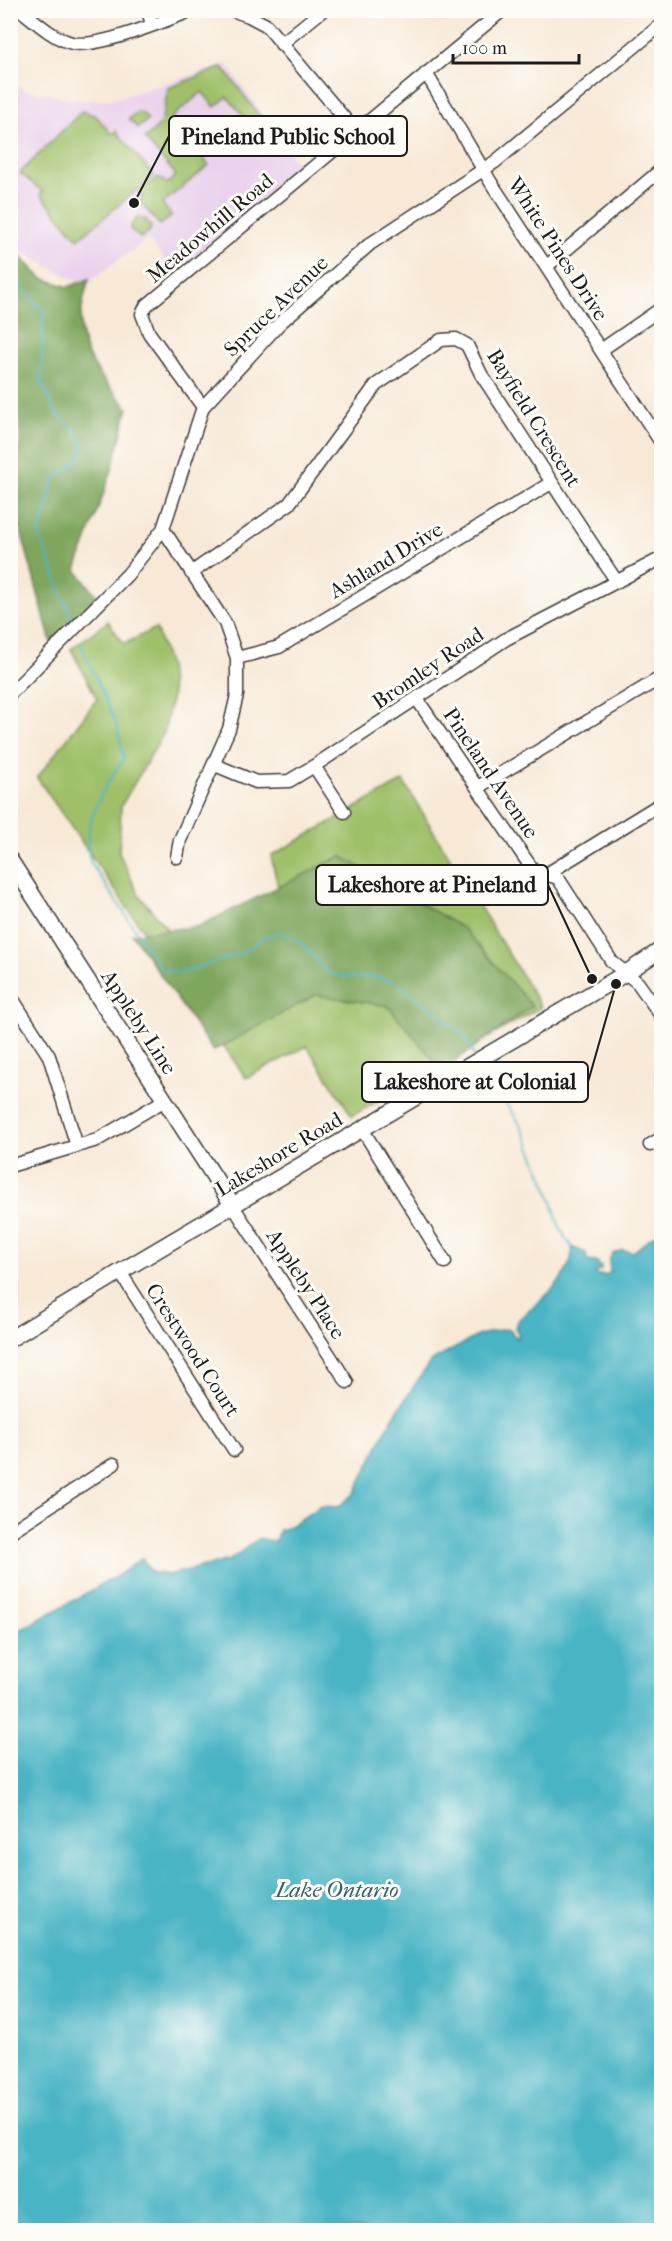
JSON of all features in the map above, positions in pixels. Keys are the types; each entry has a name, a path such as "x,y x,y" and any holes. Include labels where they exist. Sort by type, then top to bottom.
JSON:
{"main road":[{"name":"Appleby Line","path":"10,860 233,1206"},
{"name":"Lakeshore Road","path":"10,1339 626,973 662,949"}],"street":[{"path":"21,10 56,36 73,43 115,37 193,10"},
{"path":"147,10 152,25"},
{"path":"281,44 323,10"},
{"name":"Meadowhill Road","path":"203,407 149,333 142,314 146,306 503,10"},
{"path":"235,11 266,25 356,132"},
{"name":"Spruce Avenue","path":"10,694 128,574 163,529 203,407 280,322 370,244 495,162 662,24"},
{"name":"White Pines Drive","path":"426,73 483,170 660,440"},
{"path":"547,266 662,169"},
{"path":"601,350 662,308"},
{"name":"Bayfield Crescent","path":"191,573 289,504 376,385 441,340 456,339 467,345 481,374 617,582"},
{"name":"Ashland Drive","path":"237,658 279,647 551,483"},
{"path":"163,529 225,624 237,658 237,695 229,729 180,840 177,857"},
{"name":"Bromley Road","path":"215,765 256,782 289,781 506,639 662,558"},
{"path":"478,787 662,677"},
{"name":"Pineland Avenue","path":"417,699 533,870 558,878 612,962 638,983 662,1017"},
{"path":"314,766 344,812"},
{"path":"545,875 662,803"},
{"path":"10,995 15,1014 49,1056 77,1146"},
{"path":"10,1166 106,1136 165,1100"},
{"path":"362,1129 445,1262"},
{"path":"650,1145 662,1137"},
{"name":"Appleby Place","path":"233,1206 347,1383"},
{"name":"Crestwood Court","path":"120,1272 234,1450"},
{"path":"10,1532 114,1464"}],"shaded area":[{"path":"227,64 299,166 176,274 148,239 84,285 21,252 11,239 10,81 25,90 84,101 119,98"}],"green space":[{"path":"223,67 277,139 269,145 227,97 215,107 202,92 169,120 209,165 162,204 172,216 160,225 139,201 143,197 139,192 159,177 167,184 176,175 145,139 161,124 168,88"},
{"path":"82,111 96,116 112,134 116,131 154,176 78,239 40,194 43,192 20,173"},
{"path":"137,112 142,113 148,120 138,128 129,119"},
{"path":"137,218 145,219 151,226 150,231 140,238 130,229"},
{"path":"10,246 42,278 68,287 89,279 81,320 86,350 102,377 128,408 112,470 76,570 97,596 51,642 21,531 11,508 11,474 20,444 19,418 11,387"},
{"path":"108,621 124,644 156,628 169,666 172,695 164,733 121,806 119,853 139,895 183,948 284,914 271,856 403,781 541,1007 352,1116 307,1046 246,1078 37,778 97,699 71,649"},
{"path":"341,856 464,929 532,1006 455,1061 436,1063 388,1006 316,995 213,1051 132,934 199,926"}],"water":[{"name":"Lake Ontario","path":"661,1232 661,2230 11,2230 11,1635 117,1576 142,1558 151,1572 168,1575 230,1560 259,1538 275,1542 279,1530 287,1528 321,1506 338,1507 354,1494 392,1419 430,1362 479,1335 504,1329 510,1330 516,1338 519,1334 515,1328 517,1321 544,1298 561,1279 571,1258 572,1247 586,1253 587,1261 596,1262 601,1267 601,1270 596,1271 596,1275 607,1275 610,1272 609,1261 612,1254 622,1250 633,1252"}],"waterway":[{"path":"10,272 24,291 44,311 41,381 56,414 72,426 83,442 82,455 71,468 54,479 39,532 71,619"},
{"path":"81,644 117,726 124,759 108,782 95,808 88,836 91,863 162,970 183,973 244,952 268,935 283,932 303,944 328,973 392,981 432,1009 465,1037 475,1057"},
{"path":"480,1067 522,1128 549,1192 560,1227 572,1247"}],"place":[{"name":"Pineland Public School","path":"134,203"},
{"name":"Lakeshore at Pineland","path":"592,979"},
{"name":"Lakeshore at Colonial","path":"616,984"}]}
